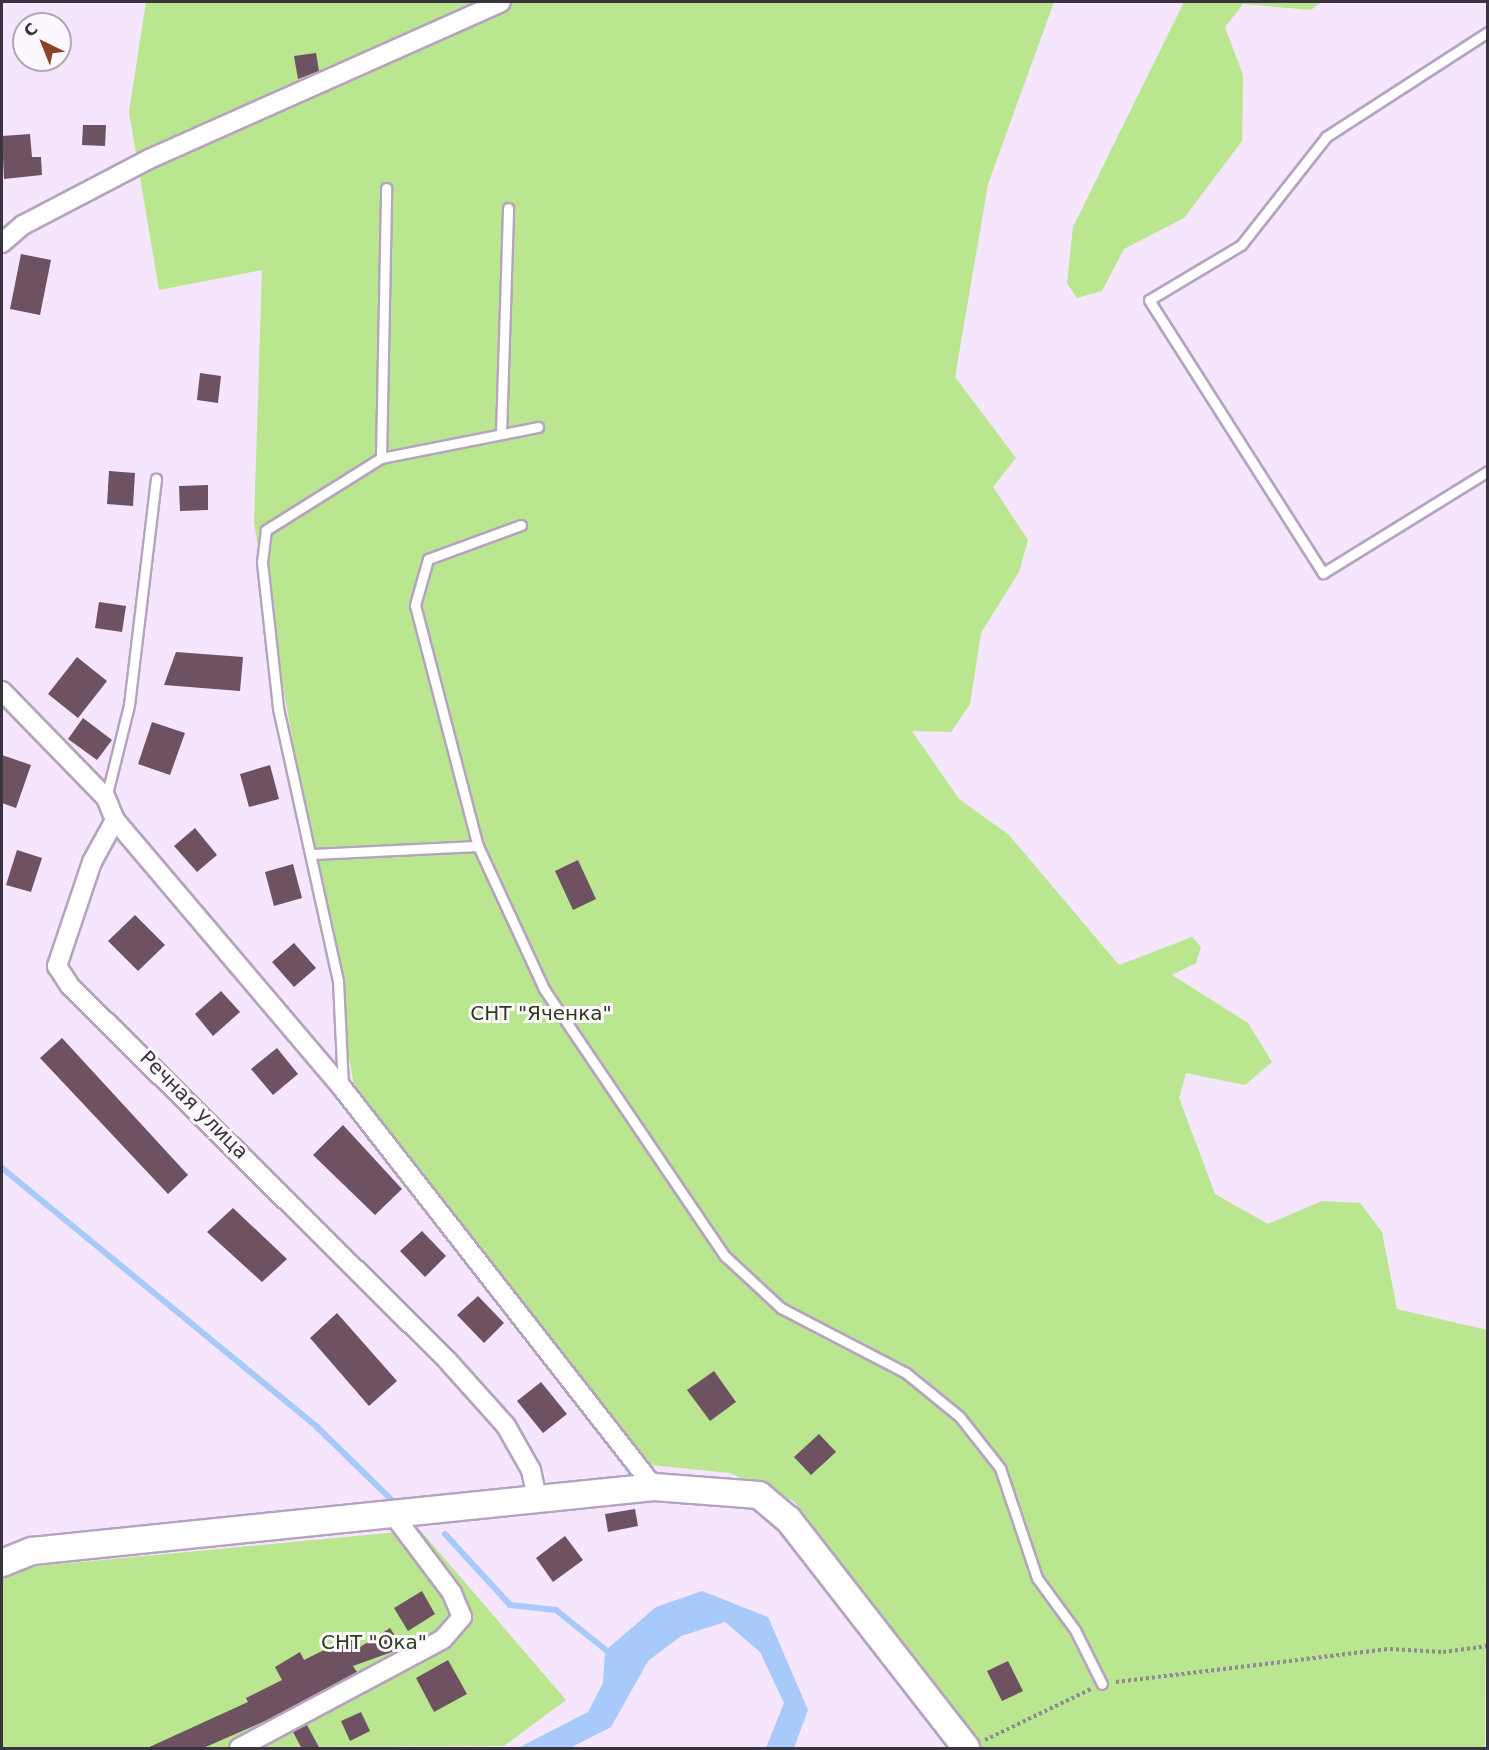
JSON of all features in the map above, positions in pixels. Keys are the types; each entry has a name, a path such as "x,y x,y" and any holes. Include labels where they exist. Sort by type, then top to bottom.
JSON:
{"street":[{"path":"2,243 24,225 149,159 501,2"},
{"path":"2,691 106,798 116,820 343,1089 654,1487"},
{"name":"Речная улица","path":"116,820 92,862 57,966 70,986 447,1360 506,1426 531,1470 537,1498"},
{"path":"2,1563 32,1551 654,1487 715,1488 759,1495 776,1506 972,1746"},
{"path":"239,1749 443,1639 462,1617 452,1593 392,1513"}],"lane":[{"path":"1488,32 1326,137 1241,245 1149,300 1323,573 1488,471"},
{"path":"381,458 386,188"},
{"path":"501,434 507,208"},
{"path":"343,1089 338,981 313,854 278,707 262,562 266,530 381,458 538,427"},
{"path":"106,798 129,705 156,478"},
{"path":"521,525 428,559 416,605 478,846 544,989 725,1256 782,1308 906,1373 959,1416 1000,1468 1037,1578 1075,1630 1102,1684"},
{"path":"313,854 478,846"}],"path":[{"path":"972,1746 1102,1684 1390,1649 1443,1652 1488,1646"}],"green space":[{"name":"СНТ \"Яченка\"","path":"146,2 1054,2 988,184 955,377 1016,458 993,487 1028,540 1019,572 981,633 970,704 951,732 912,731 959,799 1009,835 1119,965 1192,937 1201,947 1196,963 1172,975 1248,1023 1272,1062 1245,1085 1186,1073 1179,1098 1215,1194 1268,1224 1322,1201 1360,1203 1382,1232 1397,1309 1487,1330 1485,1748 979,1748 794,1501 730,1473 651,1465 355,1091 254,523 262,270 159,290 129,112"},
{"path":"1184,2 1321,2 1311,10 1243,4 1225,27 1243,75 1242,141 1184,218 1124,249 1102,291 1077,298 1067,283 1073,227"},
{"name":"СНТ \"Ока\"","path":"420,1530 566,1700 504,1746 2,1748 2,1579 28,1567"}],"water":[{"path":"702,1591 768,1617 808,1710 794,1748 766,1748 784,1703 760,1652 725,1622 681,1636 648,1661 611,1727 570,1748 518,1748 588,1712 603,1683 605,1651 656,1607"}],"building":[{"path":"316,53 319,71 298,79 294,56"},
{"path":"83,125 106,125 105,146 82,145"},
{"path":"30,134 32,157 41,157 42,175 4,179 2,136"},
{"path":"21,254 51,260 40,315 10,309"},
{"path":"200,373 221,376 218,403 197,400"},
{"path":"109,471 135,473 133,506 107,504"},
{"path":"208,485 208,510 180,511 179,486"},
{"path":"99,602 126,606 122,632 95,628"},
{"path":"176,652 243,657 240,691 164,685"},
{"path":"77,657 107,681 78,718 48,694"},
{"path":"83,718 112,740 97,760 68,739"},
{"path":"152,722 185,733 170,775 138,764"},
{"path":"2,755 31,765 16,808 2,803"},
{"path":"270,765 279,799 249,807 240,774"},
{"path":"195,828 217,855 197,872 174,846"},
{"path":"17,850 42,858 31,892 6,885"},
{"path":"578,860 596,899 573,910 555,871"},
{"path":"293,864 302,898 274,906 265,872"},
{"path":"135,915 165,945 138,971 108,941"},
{"path":"294,943 316,968 294,987 272,962"},
{"path":"221,991 240,1012 213,1036 195,1014"},
{"path":"62,1038 188,1175 168,1194 40,1058"},
{"path":"277,1048 298,1074 273,1095 251,1069"},
{"path":"343,1125 402,1189 375,1215 313,1155"},
{"path":"233,1208 287,1259 262,1282 207,1232"},
{"path":"422,1231 446,1256 425,1277 400,1251"},
{"path":"478,1296 504,1323 484,1343 457,1315"},
{"path":"337,1313 397,1381 369,1406 310,1338"},
{"path":"714,1371 736,1402 710,1421 687,1390"},
{"path":"541,1382 567,1414 543,1433 517,1401"},
{"path":"819,1434 836,1452 811,1475 794,1457"},
{"path":"635,1509 638,1526 608,1532 605,1514"},
{"path":"565,1536 583,1560 553,1582 536,1558"},
{"path":"422,1591 435,1614 408,1631 394,1608"},
{"path":"390,1628 403,1648 353,1666 357,1672 272,1718 201,1749 145,1749 248,1702 246,1698 282,1680 275,1667 300,1652 304,1660 354,1635 360,1647"},
{"path":"448,1660 467,1694 434,1712 416,1678"},
{"path":"1008,1661 1023,1691 1002,1701 987,1671"},
{"path":"361,1712 370,1731 350,1741 341,1721"},
{"path":"307,1725 320,1749 302,1749 293,1732"}],"waterway":[{"path":"2,1168 317,1427 396,1504"},
{"path":"445,1534 510,1605 556,1610 611,1654"}]}
